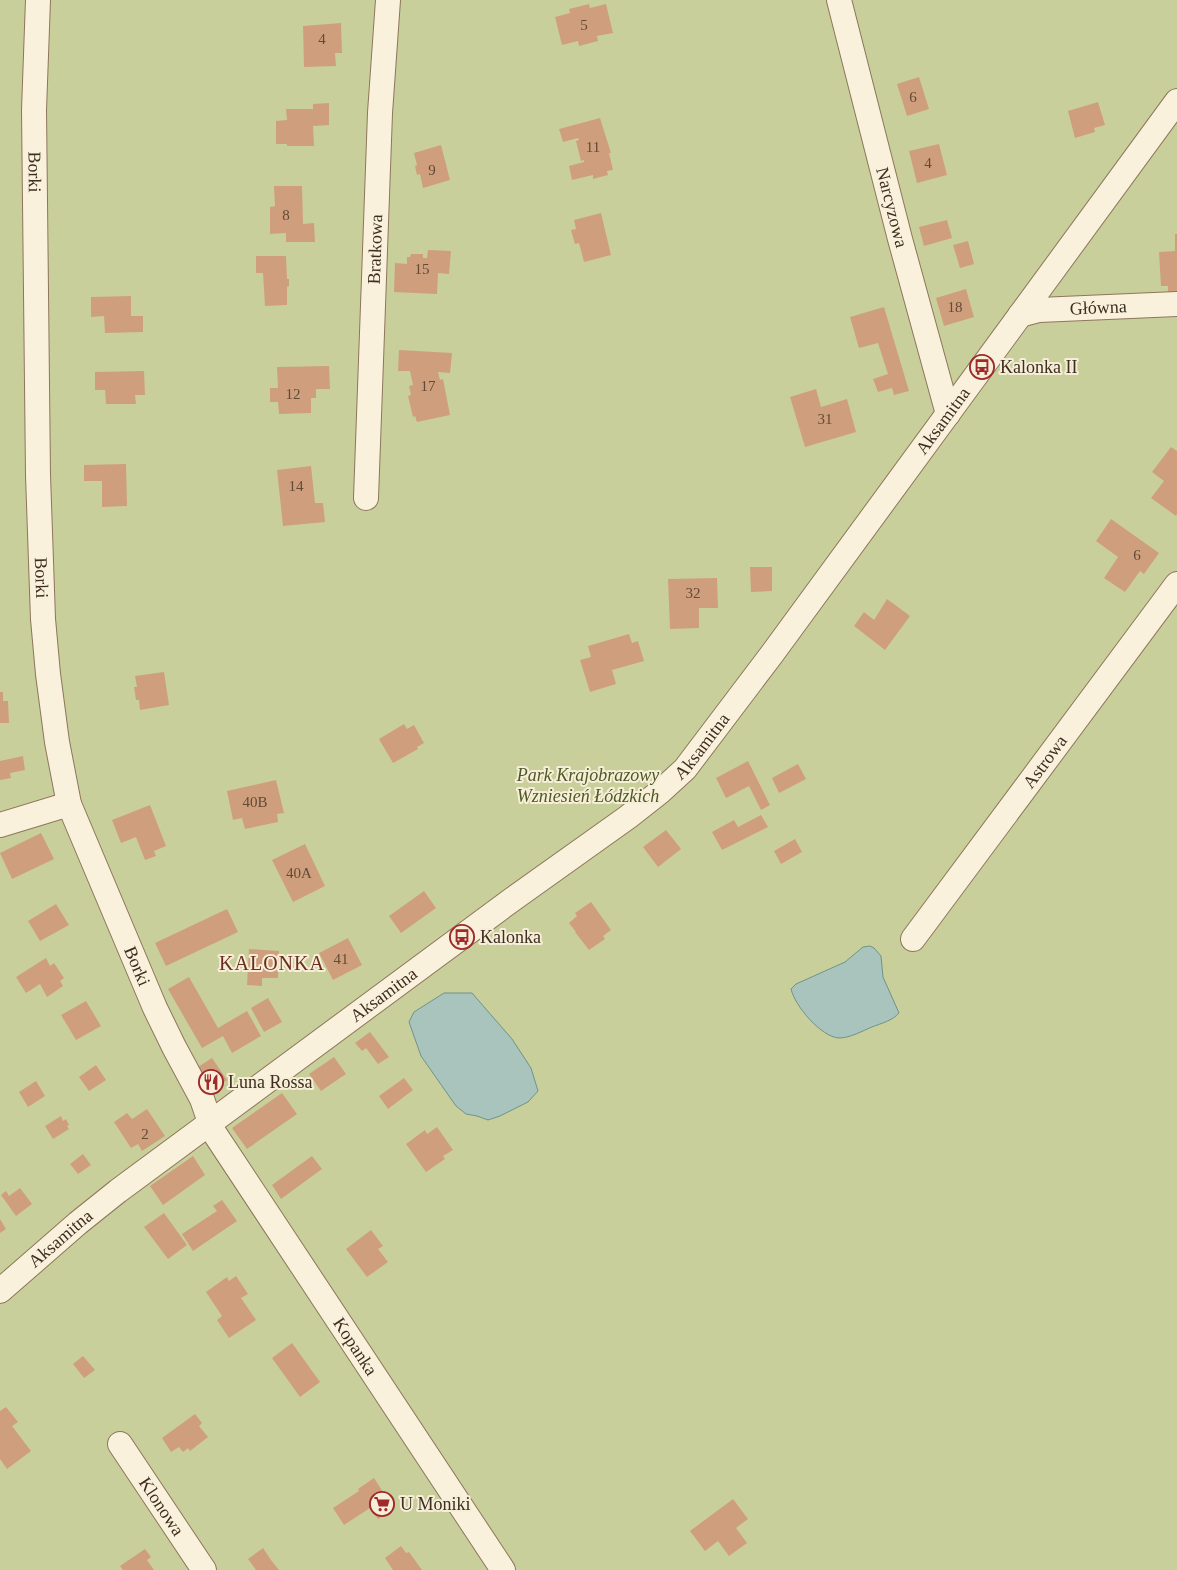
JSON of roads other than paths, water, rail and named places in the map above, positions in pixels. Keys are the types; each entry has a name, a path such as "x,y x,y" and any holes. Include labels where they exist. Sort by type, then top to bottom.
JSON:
{"street":[{"name":"Borki","path":"38,0 34,110 38,475 42,601 48,674 57,742 69,804 155,1008 202,1099 211,1122"},
{"name":"Bratkowa","path":"366,498 380,114 388,0"},
{"name":"Narcyzowa","path":"839,0 900,239 948,414"},
{"name":"Aksamitna","path":"0,1291 78,1223 211,1122 513,899 628,817 685,769 772,654 1177,101"},
{"name":"Główna","path":"1020,315 1039,310 1177,304"},
{"name":"Astrowa","path":"913,939 1177,584"},
{"path":"0,825 69,804"},
{"name":"Kopanka","path":"211,1122 213,1131 496,1567"},
{"name":"Klonowa","path":"120,1444 204,1570"}],"water":[{"path":"870,946 881,956 883,977 899,1013 890,1020 852,1036 839,1038 832,1036 817,1027 803,1012 791,989 796,984 845,962 863,947"},
{"path":"444,993 472,993 512,1039 531,1068 538,1091 528,1102 488,1120 466,1114 456,1106 421,1056 409,1022 414,1012"}],"place":[{"name":"Kalonka II","path":"982,367"},
{"name":"Kalonka","path":"462,937"},
{"name":"Luna Rossa","path":"211,1082"},
{"name":"U Moniki","path":"382,1504"}],"district":[{"name":"KALONKA","path":"272,963"}],"park label":[{"name":"Park Krajobrazowy Wzniesień Łódzkich","path":"588,785"}]}
